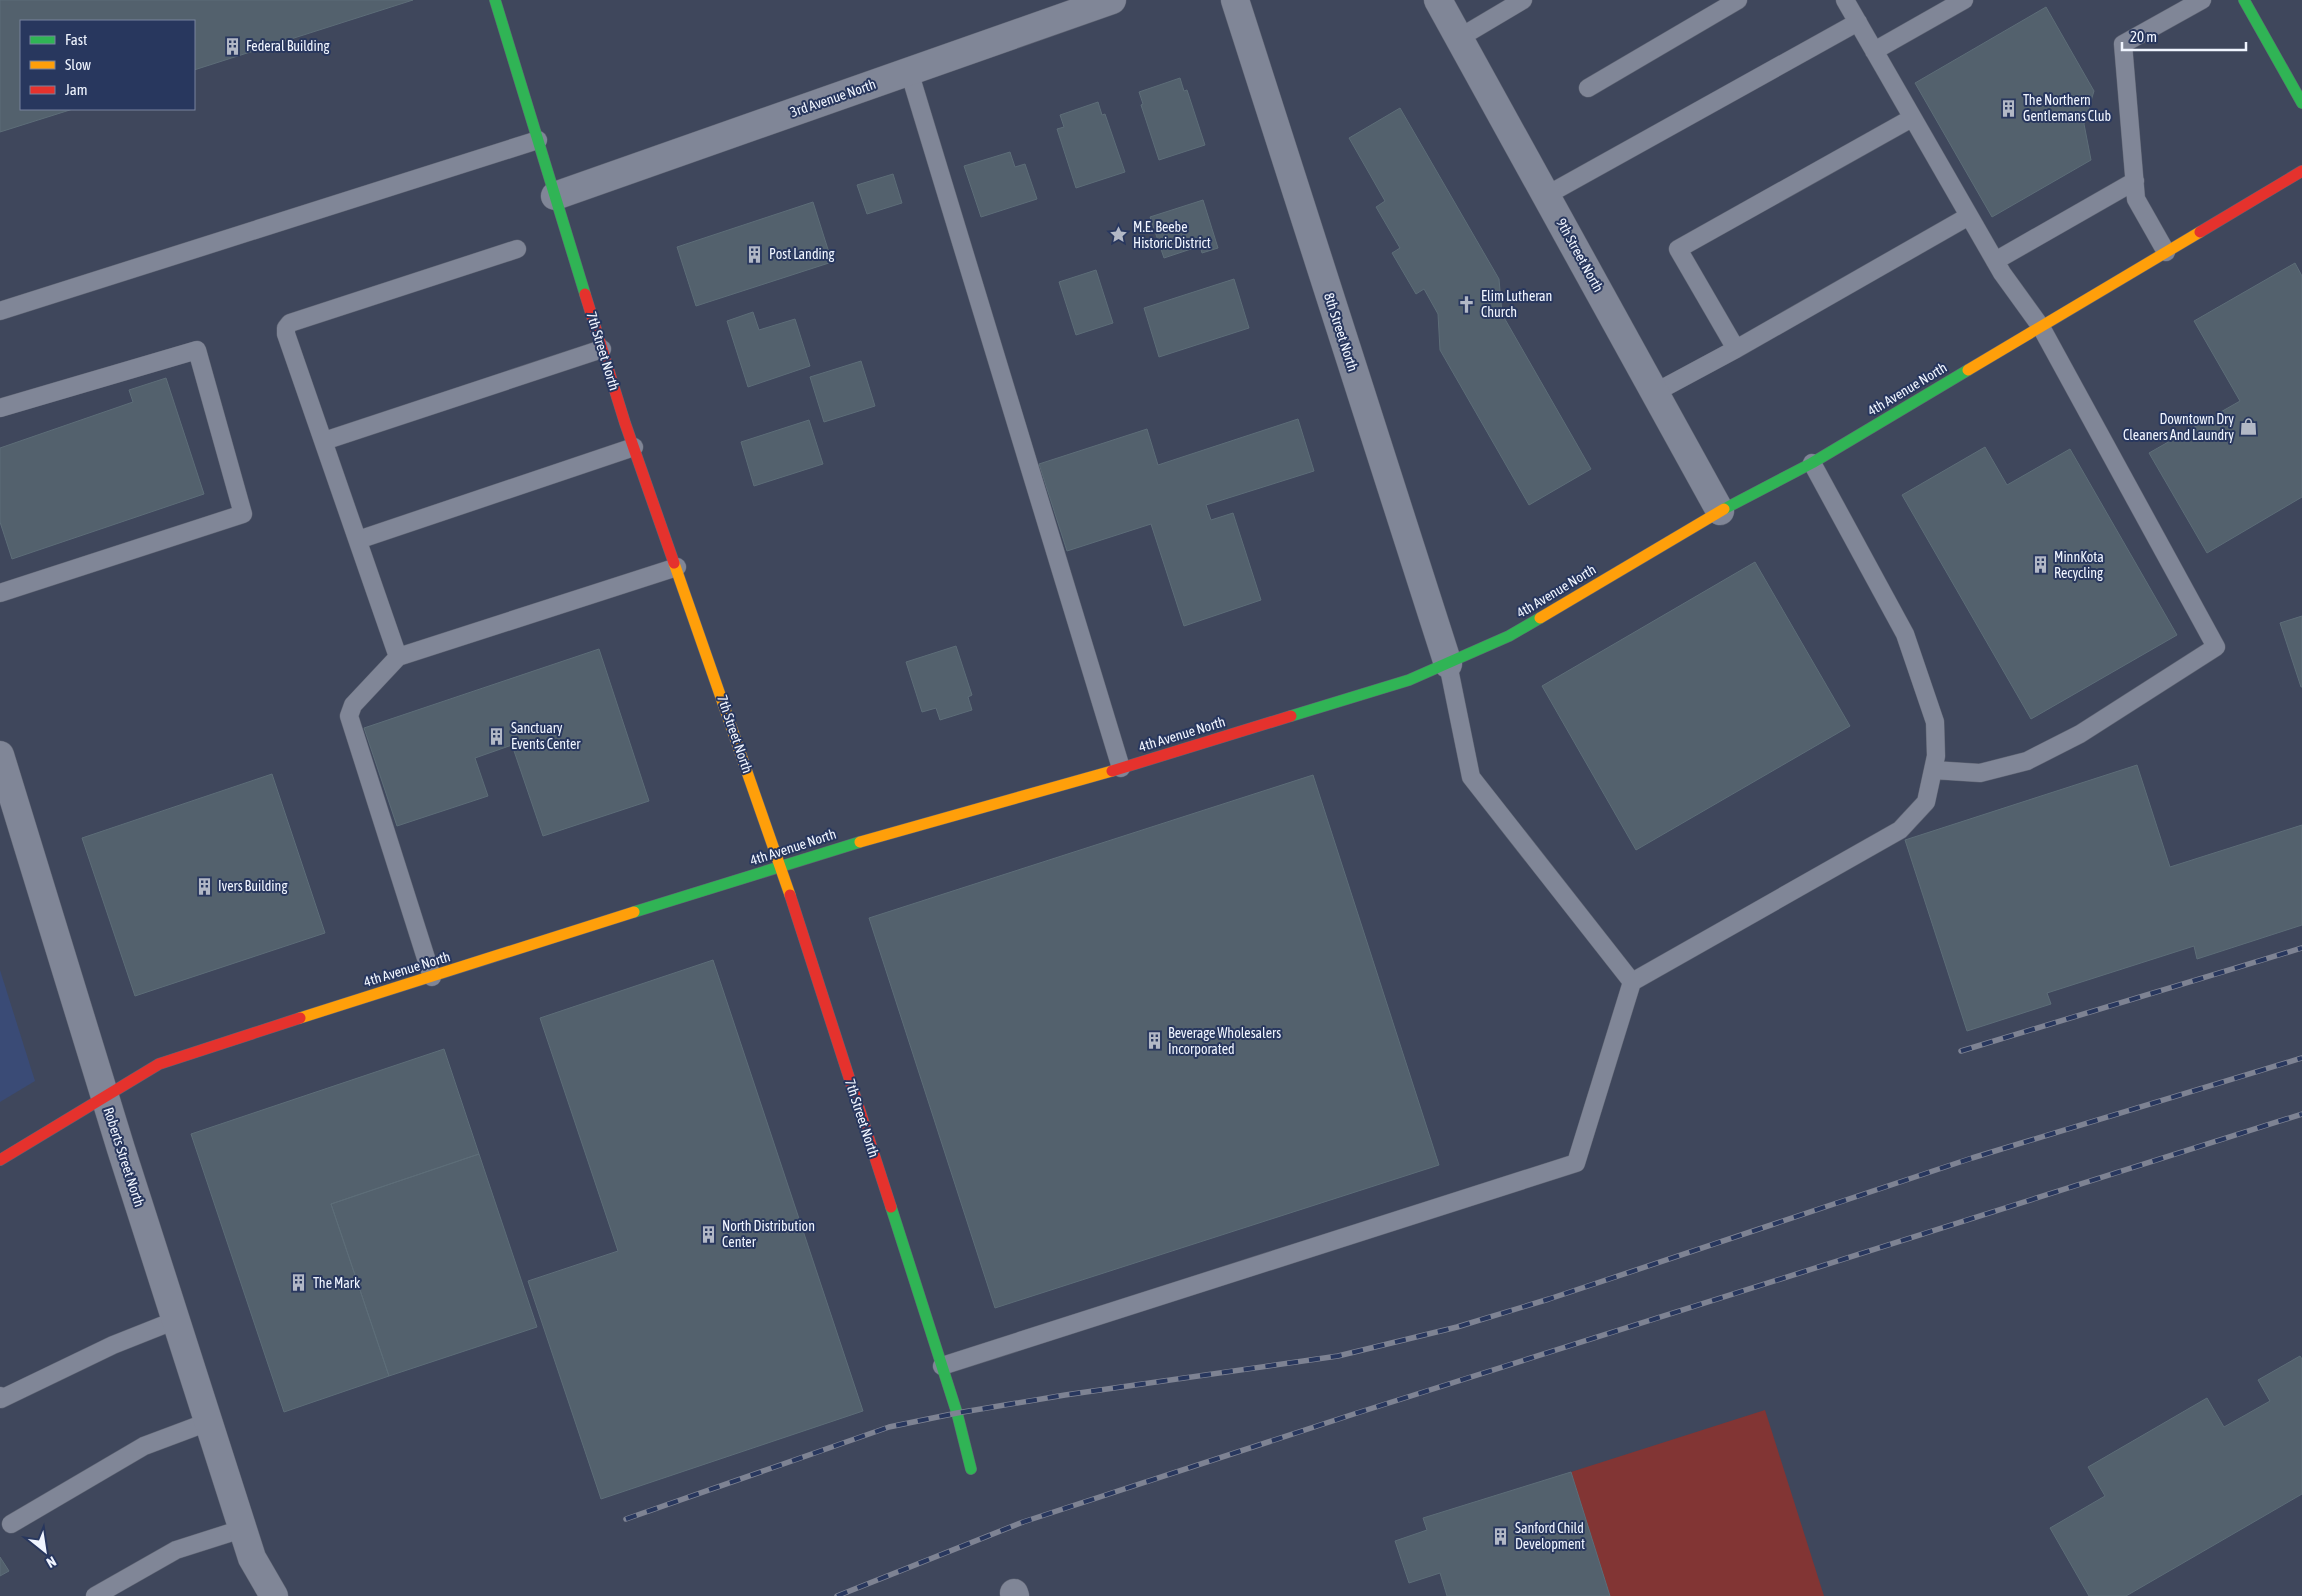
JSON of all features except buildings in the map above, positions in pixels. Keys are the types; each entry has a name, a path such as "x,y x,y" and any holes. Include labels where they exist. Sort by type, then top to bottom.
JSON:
{"street":[{"name":"7th Street North","path":"495,0 602,349 634,447 781,868 957,1413 971,1469"},
{"name":"3rd Avenue North","path":"555,196 1112,0"},
{"name":"8th Street North","path":"1235,0 1448,664"},
{"name":"9th Street North","path":"1438,0 1720,511"},
{"path":"2244,0 2302,103"},
{"name":"4th Avenue North","path":"0,1160 159,1064 841,848 1121,768 1409,680 1448,664 1509,636 1720,511 1812,463 2302,171"},
{"name":"Roberts Street North","path":"0,754 104,1096 242,1529 252,1558 274,1596"},
{"name":"Roberts Street North","path":"252,1558 254,1596"}],"lane":[{"path":"1459,38 1523,0"},
{"path":"1588,88 1738,0"},
{"path":"1845,0 1995,261 2041,327 2216,647 2080,734 2027,761 1980,773 1933,770"},
{"path":"1874,52 1964,0"},
{"path":"2166,252 2136,199 2123,44 2202,0"},
{"path":"1546,196 1858,22"},
{"path":"909,72 1121,768"},
{"path":"1736,349 1678,249 1912,118"},
{"path":"0,311 538,140"},
{"path":"1995,261 2135,181"},
{"path":"1656,392 1736,349 1969,216"},
{"path":"398,657 286,334 286,328 290,323 517,249"},
{"path":"324,441 602,349"},
{"path":"0,408 196,350 244,514 0,593"},
{"path":"358,540 634,447"},
{"path":"942,1366 1576,1163 1632,982 1900,830 1926,802 1936,756 1935,722 1905,634 1812,463"},
{"path":"432,977 349,716 353,705 398,657 677,567"},
{"path":"1448,664 1471,777 1632,982"},
{"path":"0,1396 1,1399 113,1345 176,1320"},
{"path":"11,1524 144,1446 208,1422"},
{"path":"94,1596 176,1550 242,1529"}],"shaded area":[{"path":"0,970 35,1081 0,1102"},
{"path":"1765,1410 1824,1596 1610,1596 1571,1472"}],"railway":[{"path":"1961,1051 2302,948"},
{"path":"626,1519 889,1427 957,1413 1065,1395 1338,1356 1457,1327 1549,1299 1972,1158 2302,1058"},
{"path":"837,1596 1023,1522 1357,1413 2302,1114"}],"traffic: fast":[{"path":"495,0 585,294"},
{"path":"2244,0 2302,103"},
{"path":"1724,509 1812,463 1968,370"},
{"path":"1291,716 1409,680 1509,636 1540,618"},
{"path":"634,912 860,842"},
{"path":"891,1207 957,1413 971,1469"}],"traffic: slow":[{"path":"1968,370 2200,232"},
{"path":"1540,618 1724,509"},
{"path":"674,563 790,895"},
{"path":"860,842 1112,771"},
{"path":"300,1018 634,912"}],"traffic: jam":[{"path":"2200,232 2302,171"},
{"path":"585,294 625,423 674,563"},
{"path":"1112,771 1291,716"},
{"path":"790,895 891,1207"},
{"path":"0,1160 159,1064 300,1018"}],"place":[{"name":"Federal Building","path":"232,46"},
{"name":"The Northern Gentlemans Club","path":"2009,108"},
{"name":"M.E. Beebe Historic District","path":"1119,235"},
{"name":"Post Landing","path":"755,254"},
{"name":"Elim Lutheran Church","path":"1467,304"},
{"name":"Downtown Dry Cleaners And Laundry","path":"2248,427"},
{"name":"MinnKota Recycling","path":"2040,565"},
{"name":"Sanctuary Events Center","path":"497,736"},
{"name":"Ivers Building","path":"204,886"},
{"name":"Beverage Wholesalers Incorporated","path":"1154,1041"},
{"name":"North Distribution Center","path":"708,1234"},
{"name":"The Mark","path":"299,1283"},
{"name":"Sanford Child Development","path":"1501,1536"}]}
